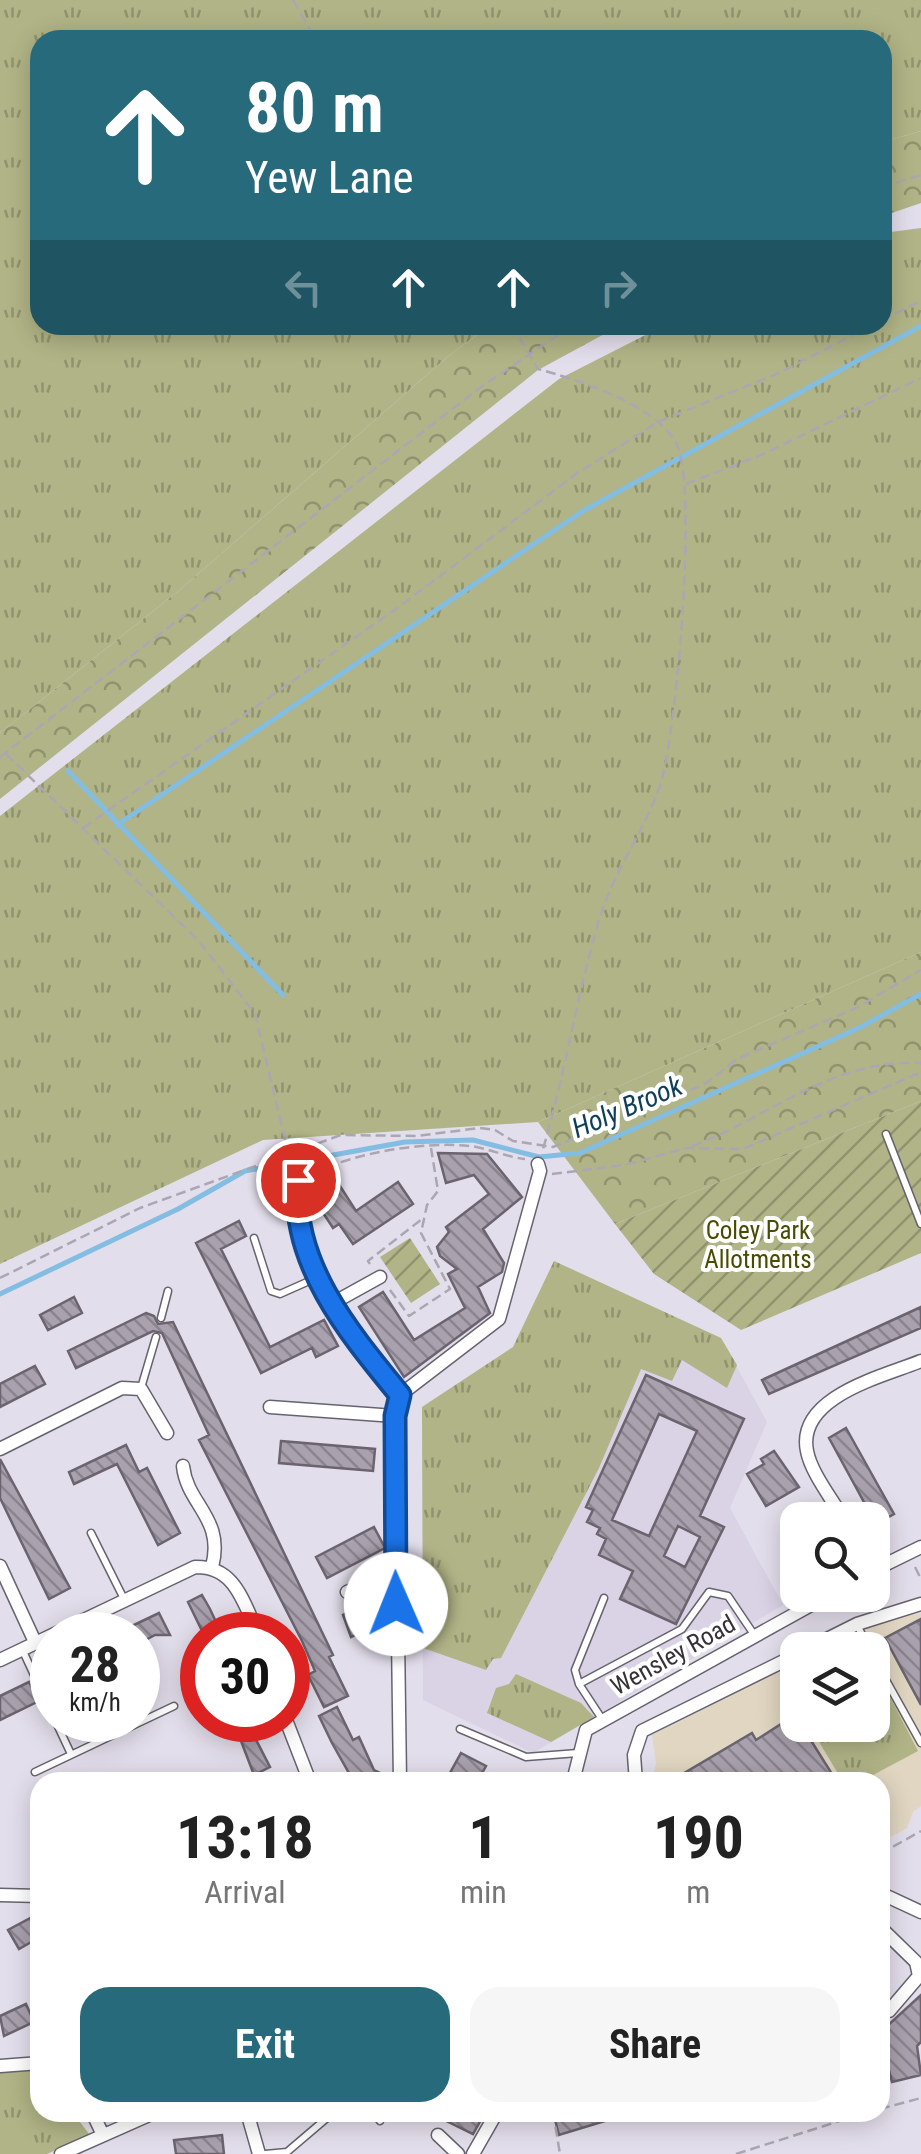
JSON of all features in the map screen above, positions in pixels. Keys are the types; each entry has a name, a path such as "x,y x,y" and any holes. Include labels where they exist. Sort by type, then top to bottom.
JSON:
{"street":[{"path":"400,1772 395,1416 400,1395 500,1319 539,1167"},
{"path":"298,1180 299,1227 317,1278 360,1346 400,1395"},
{"path":"333,1303 380,1276"},
{"path":"834,1502 807,1451 809,1429 822,1408 838,1395 921,1360"},
{"path":"0,1449 122,1388 141,1389 167,1432"},
{"path":"270,1407 395,1416"},
{"path":"183,1466 184,1479 216,1534 212,1567"},
{"path":"890,1562 921,1547"},
{"path":"0,1566 28,1646"},
{"path":"0,1660 182,1571 212,1567 232,1578 248,1612"},
{"path":"347,1592 395,1570"},
{"path":"841,1632 921,1604"},
{"name":"Wensley Road","path":"576,1772 586,1730 798,1612"},
{"path":"635,1772 634,1754 642,1731 780,1663"},
{"path":"295,1742 306,1772"},
{"path":"0,1895 30,1896"},
{"path":"890,1898 921,1912"},
{"path":"890,1937 916,1962 920,1976 890,2009"},
{"path":"0,2066 30,2064"},
{"path":"97,2122 103,2135"},
{"path":"61,2154 133,2122"},
{"path":"251,2122 262,2154"},
{"path":"473,2154 492,2122"},
{"path":"438,2135 458,2154"}],"lane":[{"path":"886,1134 921,1224"},
{"path":"254,1238 265,1278 276,1294 317,1278"},
{"path":"161,1318 168,1291"},
{"path":"141,1389 156,1336"},
{"path":"92,1533 124,1600"},
{"path":"579,1684 682,1628 709,1592 728,1596 755,1636"},
{"path":"603,1720 579,1684 575,1670 604,1598"},
{"path":"857,1624 861,1632"},
{"path":"28,1646 30,1651"},
{"path":"890,1687 921,1743"},
{"path":"34,1772 174,1706"},
{"path":"460,1729 526,1757 578,1753"},
{"path":"65,1742 71,1754"},
{"path":"262,2154 286,2152 322,2122"}],"path":[{"path":"293,0 310,30"},
{"path":"892,184 921,175"},
{"path":"892,315 921,301"},
{"path":"518,335 538,370 587,383 658,422 676,442 684,464 685,484 683,610 660,786 600,917 544,1148"},
{"path":"0,758 528,352 557,335"},
{"path":"83,828 400,606 576,474 658,422 779,372 853,335"},
{"path":"685,484 761,455 921,378"},
{"path":"5,753 199,941 255,1014 288,1156"},
{"path":"0,1278 140,1208 258,1162 288,1156 334,1138 422,1136 480,1128 544,1148 705,1084 736,1059 856,1008 921,970"},
{"path":"298,1180 335,1163 470,1146 574,1174 686,1148 745,1124 840,1072 870,1064 921,1063"},
{"path":"686,1148 743,1148 921,1072"},
{"path":"422,1219 368,1261 409,1316 450,1289 420,1233 422,1219 438,1191 432,1148"},
{"path":"890,1848 921,1831"},
{"path":"890,2106 921,2098"},
{"path":"555,2122 560,2154"},
{"path":"736,2154 837,2122"}],"shaded area":[{"path":"554,1261 721,1338 767,1422 730,1508 780,1600 780,1607 533,1753 423,1700 422,1407 513,1347"},
{"path":"921,1613 921,1806 913,1812 907,1828 890,1837 890,1772 654,1772 652,1735 780,1671 780,1742 890,1742 890,1632 861,1632 883,1621"}],"green space":[{"path":"0,0 921,0 921,131 892,139 892,30 30,30 30,335 477,335 182,588 0,733"},
{"path":"921,131 921,203 892,213 892,139"},
{"path":"921,228 921,952 538,1122 263,1140 0,1264 0,816 559,379 645,335 892,335 892,232"},
{"path":"477,335 603,335 538,370 0,799 0,733 182,588"},
{"path":"921,952 921,1101 615,1224 538,1122"},
{"name":"Coley Park Allotments","path":"921,1101 921,1253 741,1330 654,1274 615,1224"},
{"path":"410,1238 440,1284 411,1303 380,1257"},
{"path":"554,1261 721,1338 737,1365 727,1388 682,1360 672,1381 641,1369 599,1468 501,1658 493,1659 486,1670 423,1648 422,1407 513,1347"},
{"path":"516,1674 581,1703 594,1717 551,1742 487,1713 496,1688 509,1684"},
{"path":"890,1697 918,1751 879,1772 837,1772 819,1742 890,1742"},
{"path":"26,2068 30,2071 30,2122 80,2122 90,2135 47,2154 0,2154 0,2071"}],"building":[{"path":"438,1153 487,1154 522,1197 483,1229 504,1263 502,1272 478,1287 490,1313 404,1377 359,1307 383,1292 414,1340 465,1308 448,1274 457,1269 440,1256 437,1247 449,1232 446,1227 489,1194 474,1175 446,1183"},
{"path":"398,1182 413,1204 353,1244 339,1224 333,1228 316,1202 340,1186 356,1211"},
{"path":"239,1221 246,1236 221,1249 270,1347 324,1320 338,1346 316,1357 312,1348 261,1373 196,1243"},
{"path":"74,1297 82,1313 48,1330 40,1315"},
{"path":"921,1307 921,1328 769,1394 762,1380"},
{"path":"146,1313 154,1316 158,1324 173,1322 333,1655 329,1657 348,1696 324,1707 310,1679 315,1671 310,1659 310,1612 287,1612 199,1440 209,1435 162,1333 153,1331 76,1368 68,1351"},
{"path":"35,1366 45,1384 0,1407 0,1384"},
{"path":"646,1375 744,1419 700,1516 724,1527 676,1624 620,1599 633,1571 599,1555 606,1539 597,1534 600,1528 587,1522 593,1510 586,1507","holes":["659,1414 697,1431 649,1536 612,1520","678,1526 700,1537 685,1567 664,1556"]},
{"path":"846,1428 887,1502 864,1502 829,1438"},
{"path":"281,1441 375,1449 373,1471 279,1463"},
{"path":"126,1445 139,1472 147,1468 180,1533 158,1545 117,1464 74,1484 69,1472"},
{"path":"774,1451 799,1487 766,1506 747,1474 764,1464 761,1459"},
{"path":"0,1459 70,1588 49,1599 0,1498"},
{"path":"374,1527 385,1548 327,1578 316,1557"},
{"path":"202,1595 211,1612 193,1612 188,1602"},
{"path":"380,1598 388,1620 351,1637 343,1615"},
{"path":"160,1615 170,1635 160,1635"},
{"path":"921,1619 921,1705 890,1647 890,1635"},
{"path":"30,1684 30,1705 0,1720 0,1696"},
{"path":"337,1707 353,1740 359,1737 378,1772 348,1772 319,1716"},
{"path":"780,1725 780,1742 812,1742 831,1772 686,1772 752,1733 756,1740"},
{"path":"241,1742 257,1742 270,1767 253,1772"},
{"path":"461,1753 486,1766 483,1772 451,1772"},
{"path":"30,1918 30,1943 19,1949 8,1930"},
{"path":"921,1995 921,2042 917,2046 921,2075 892,2082 890,2023"},
{"path":"26,2004 30,2024 4,2036 0,2016"},
{"path":"448,2122 480,2122 473,2134"},
{"path":"556,2122 602,2122 559,2135"},
{"path":"222,2135 224,2154 176,2154 174,2140"}],"waterway":[{"path":"117,825 583,511 921,326"},
{"path":"68,771 283,995"},
{"name":"Holy Brook","path":"0,1294 178,1209 245,1171 405,1142 473,1140 539,1157 580,1153 859,1028 921,994"}],"route":[{"path":"298,1180 299,1227 317,1278 360,1346 400,1395 395,1416 396,1604"}]}
